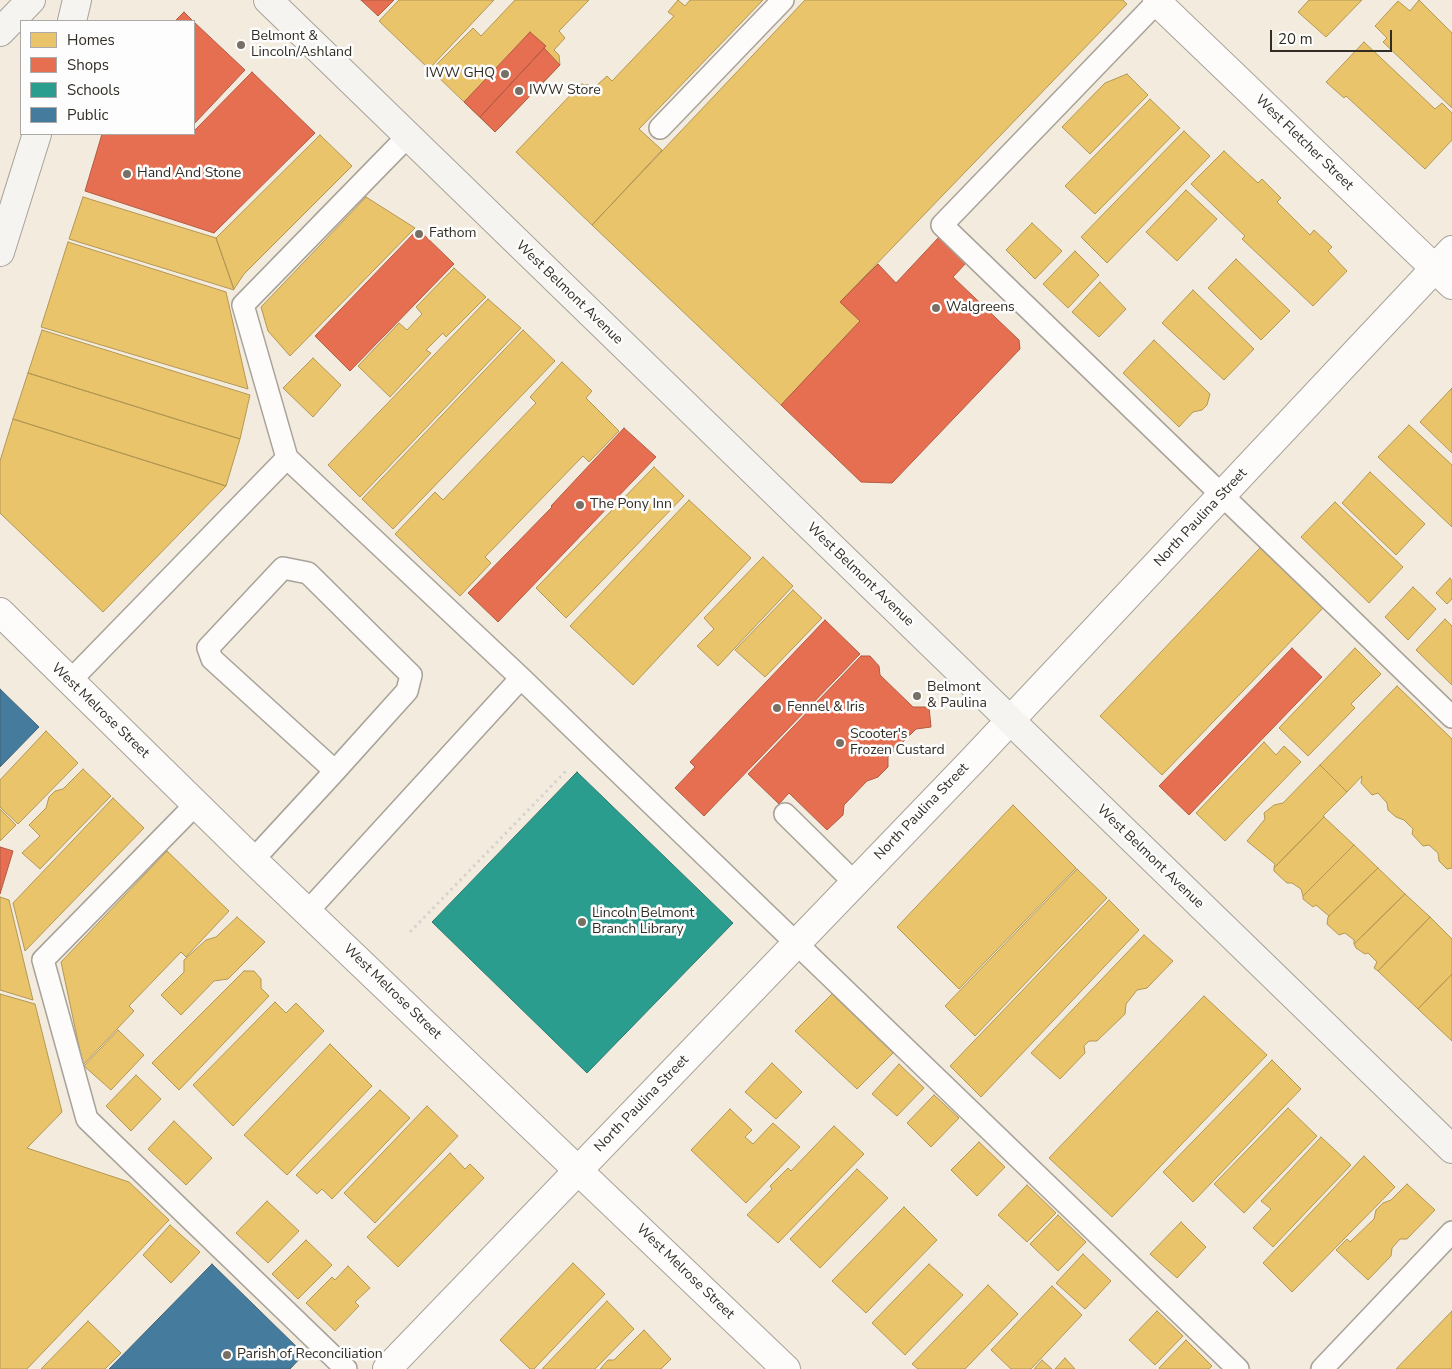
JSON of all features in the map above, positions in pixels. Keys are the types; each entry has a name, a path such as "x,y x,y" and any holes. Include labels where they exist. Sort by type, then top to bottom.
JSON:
{"main road":[{"path":"0,32 31,0"},
{"path":"72,20 77,0"},
{"name":"West Belmont Avenue","path":"268,0 1452,1149"},
{"path":"0,252 37,135"}],"street":[{"name":"West Fletcher Street","path":"1158,1 1446,268"},
{"name":"North Paulina Street","path":"387,1369 1010,721 1222,494 1446,268"},
{"name":"West Melrose Street","path":"0,612 253,860 786,1369"}],"lane":[{"path":"660,128 782,0"},
{"path":"1158,1 942,225 1452,717"},
{"path":"408,136 243,305 287,458 521,678 1238,1369"},
{"path":"70,681 287,458"},
{"path":"253,860 335,771 407,691 411,675 308,573 283,568 208,648 212,659 335,771"},
{"path":"308,912 521,678"},
{"path":"196,804 43,960 87,1119 346,1369"},
{"path":"785,814 854,882"},
{"path":"1322,1369 1452,1232"}],"path":[{"path":"410,932 572,765"}],"building: Homes":[{"path":"399,0 494,0 429,69 379,21"},
{"path":"515,0 589,0 559,31 565,38 554,50 559,55 560,65 495,132 431,70 473,28 481,36"},
{"path":"678,0 685,6 690,0 763,0 639,129 662,150 592,225 516,152 581,84 596,86 607,76 612,81 674,16 668,12"},
{"path":"805,0 1123,0 1127,4 840,302 860,321 781,405 592,225"},
{"path":"1309,0 1362,0 1326,37 1298,12"},
{"path":"1419,0 1452,33 1452,108 1383,42 1387,38 1375,26 1398,1 1410,11"},
{"path":"1364,42 1435,109 1442,103 1452,113 1452,140 1425,169 1346,96 1344,98 1326,82"},
{"path":"1127,74 1148,95 1090,154 1062,127 1105,83"},
{"path":"1150,99 1180,128 1095,214 1065,186"},
{"path":"1184,131 1210,156 1107,263 1081,237"},
{"path":"320,135 352,166 244,274 234,289 216,238"},
{"path":"1224,151 1258,183 1262,179 1281,198 1277,202 1310,235 1314,230 1332,247 1328,251 1347,271 1313,306 1242,239 1245,236 1191,184"},
{"path":"1186,190 1217,219 1177,261 1146,232"},
{"path":"83,197 216,238 234,290 69,239"},
{"path":"366,197 415,228 290,356 268,331 261,307"},
{"path":"1032,223 1062,251 1035,279 1006,250"},
{"path":"68,242 226,292 248,389 41,327"},
{"path":"1075,251 1099,275 1068,308 1043,284"},
{"path":"1236,259 1290,311 1261,340 1208,288"},
{"path":"454,268 486,297 446,337 443,333 426,350 431,353 390,397 358,366 399,323 407,330 422,314 416,307"},
{"path":"1100,282 1126,309 1099,337 1072,312"},
{"path":"1193,290 1254,349 1224,380 1162,323"},
{"path":"488,299 521,328 360,497 328,465"},
{"path":"42,330 250,395 240,439 28,373"},
{"path":"523,330 555,361 393,529 362,499"},
{"path":"1154,340 1210,394 1207,405 1202,410 1193,412 1179,427 1123,373"},
{"path":"313,358 341,385 313,417 283,388"},
{"path":"562,362 592,391 586,398 619,431 589,462 583,456 485,557 491,563 460,596 395,534 435,492 443,500 536,403 530,397"},
{"path":"28,373 240,439 226,486 13,419"},
{"path":"1452,388 1452,453 1420,422"},
{"path":"13,419 226,486 103,612 0,513 0,461"},
{"path":"1409,425 1452,465 1452,527 1378,457"},
{"path":"654,467 684,496 566,618 536,588"},
{"path":"1370,472 1425,524 1396,555 1342,503"},
{"path":"689,500 751,558 633,685 570,626"},
{"path":"1335,502 1403,567 1369,603 1301,537"},
{"path":"1260,548 1323,608 1162,775 1100,716"},
{"path":"763,557 793,586 718,666 697,646 714,629 704,618"},
{"path":"1450,578 1452,581 1452,599 1447,604 1436,593"},
{"path":"1413,587 1436,609 1408,640 1385,617"},
{"path":"793,590 822,618 765,677 735,650"},
{"path":"1445,619 1452,626 1452,685 1416,650"},
{"path":"1355,648 1381,674 1351,704 1355,708 1308,756 1279,728"},
{"path":"1397,686 1452,739 1452,868 1447,869 1439,861 1438,853 1429,845 1423,846 1412,834 1413,829 1404,820 1396,817 1388,810 1387,803 1378,793 1372,795 1361,783 1362,776 1347,792 1320,765"},
{"path":"46,731 78,763 18,824 0,807 0,780"},
{"path":"1264,742 1276,755 1284,746 1301,762 1225,841 1196,813"},
{"path":"1320,765 1347,792 1274,868 1275,864 1247,841 1265,819 1264,813 1274,805 1283,803"},
{"path":"83,769 111,796 40,869 22,853 40,836 29,825 46,808 49,797 55,791 63,789"},
{"path":"113,798 144,828 25,951 13,903"},
{"path":"1013,805 1076,868 959,989 897,927"},
{"path":"0,809 16,825 0,841"},
{"path":"1324,817 1354,845 1303,896 1301,889 1292,883 1287,883 1274,871 1274,868"},
{"path":"1354,845 1378,868 1328,917 1316,905 1313,907 1303,899 1303,896"},
{"path":"167,851 229,911 186,957 181,952 129,1006 134,1011 83,1065 61,962"},
{"path":"1378,868 1405,894 1354,944 1354,940 1345,933 1339,935 1327,924 1328,917"},
{"path":"1077,869 1107,898 975,1036 945,1006"},
{"path":"1405,894 1430,917 1378,971 1374,968 1377,962 1368,953 1365,954 1356,948 1354,944"},
{"path":"0,897 9,900 33,1000 0,990"},
{"path":"1109,900 1139,930 981,1097 950,1066"},
{"path":"237,917 265,942 228,979 214,981 181,1015 161,995 184,972 184,960 206,940 216,937"},
{"path":"1430,917 1452,939 1452,974 1418,1009 1378,971"},
{"path":"1144,935 1173,961 1147,988 1137,990 1126,1004 1125,1014 1097,1041 1089,1041 1084,1046 1085,1053 1060,1079 1031,1053"},
{"path":"244,971 254,971 261,979 261,988 269,996 179,1090 152,1063"},
{"path":"1452,974 1452,1041 1418,1009"},
{"path":"0,994 35,1004 62,1112 27,1148 129,1182 169,1220 27,1369 0,1369"},
{"path":"832,994 893,1053 857,1089 795,1031"},
{"path":"1204,996 1267,1055 1112,1217 1049,1158"},
{"path":"275,1002 286,1013 296,1003 324,1031 233,1126 193,1085"},
{"path":"118,1030 144,1055 111,1090 84,1066"},
{"path":"330,1044 372,1086 287,1175 244,1135"},
{"path":"1272,1060 1301,1089 1193,1202 1163,1172"},
{"path":"772,1063 802,1092 776,1119 745,1092"},
{"path":"899,1064 924,1088 897,1116 872,1094"},
{"path":"136,1075 161,1099 131,1131 106,1106"},
{"path":"380,1090 410,1118 332,1199 322,1189 317,1194 296,1175"},
{"path":"934,1095 959,1118 931,1147 907,1123"},
{"path":"427,1106 458,1136 375,1223 344,1193"},
{"path":"1288,1108 1317,1136 1244,1213 1214,1184"},
{"path":"730,1109 752,1130 745,1137 753,1144 773,1123 800,1147 746,1203 691,1150"},
{"path":"174,1121 212,1158 186,1185 148,1149"},
{"path":"834,1126 864,1154 778,1243 747,1215 772,1189 770,1186 788,1168 791,1171"},
{"path":"1321,1137 1351,1165 1273,1247 1253,1228 1271,1209 1261,1201"},
{"path":"979,1142 1005,1167 977,1196 951,1170"},
{"path":"450,1153 465,1169 470,1164 484,1178 398,1267 367,1237"},
{"path":"1364,1156 1395,1187 1292,1292 1263,1263"},
{"path":"857,1169 888,1198 820,1268 790,1239"},
{"path":"1407,1184 1435,1210 1407,1239 1400,1239 1392,1248 1391,1256 1368,1280 1336,1250 1347,1239 1350,1242 1374,1219 1376,1210 1383,1203 1391,1200"},
{"path":"1027,1185 1056,1213 1027,1242 998,1215"},
{"path":"267,1201 299,1231 268,1263 236,1233"},
{"path":"904,1207 937,1240 866,1313 832,1281"},
{"path":"1058,1215 1086,1242 1058,1271 1030,1244"},
{"path":"1181,1222 1206,1247 1177,1278 1150,1254"},
{"path":"170,1225 200,1252 171,1283 143,1255"},
{"path":"306,1240 332,1265 298,1299 272,1274"},
{"path":"1083,1254 1111,1281 1085,1309 1056,1283"},
{"path":"573,1263 605,1294 534,1369 530,1369 500,1340"},
{"path":"929,1264 963,1295 905,1355 872,1323"},
{"path":"348,1266 370,1288 355,1302 359,1306 335,1331 306,1303 332,1277 335,1280"},
{"path":"988,1285 1018,1314 965,1369 918,1369 912,1364"},
{"path":"1052,1286 1082,1315 1031,1369 1011,1369 991,1350"},
{"path":"607,1301 634,1329 595,1369 542,1369"},
{"path":"1157,1311 1183,1336 1155,1365 1129,1340"},
{"path":"1452,1311 1452,1369 1396,1369"},
{"path":"88,1321 121,1353 105,1369 41,1369"},
{"path":"644,1330 671,1359 661,1369 600,1369 608,1360 614,1360"},
{"path":"1186,1340 1212,1366 1209,1369 1160,1369 1159,1368"},
{"path":"1065,1358 1075,1369 1055,1369"},
{"path":"1042,1360 1052,1369 1034,1369"}],"building: Shops":[{"path":"361,0 394,0 378,16"},
{"path":"184,12 192,20 176,20"},
{"path":"195,23 245,70 195,123"},
{"name":"IWW GHQ","path":"530,32 546,46 480,117 464,102"},
{"name":"IWW Store","path":"544,48 560,65 495,132 480,117"},
{"path":"252,72 315,133 214,233 85,191 102,135 195,135 195,130"},
{"path":"418,229 454,264 350,371 315,336"},
{"name":"Walgreens","path":"939,237 966,263 953,277 1019,340 1020,349 892,483 861,482 781,405 860,321 840,302 878,264 896,283"},
{"path":"624,428 656,457 498,622 468,593 552,507"},
{"path":"825,620 860,654 704,816 675,788 695,767 690,762"},
{"path":"1292,648 1322,677 1189,815 1159,786"},
{"name":"Scooter's Frozen Custard","path":"861,656 870,656 879,666 880,675 913,707 929,707 931,727 916,729 888,757 888,767 878,777 867,781 844,805 843,815 827,830 789,793 779,804 748,774"},
{"path":"0,847 13,851 0,894"}],"building: Schools":[{"name":"Lincoln Belmont Branch Library","path":"577,772 733,923 587,1073 432,922"}],"building: Public":[{"path":"0,689 39,727 0,767"},
{"path":"212,1264 304,1354 290,1369 109,1369"}],"place":[{"name":"Belmont & Lincoln/Ashland","path":"241,45"},
{"name":"IWW GHQ","path":"505,74"},
{"name":"IWW Store","path":"519,91"},
{"name":"Hand And Stone","path":"127,174"},
{"name":"Fathom","path":"419,234"},
{"name":"Walgreens","path":"936,308"},
{"name":"The Pony Inn","path":"580,505"},
{"name":"Belmont & Paulina","path":"917,696"},
{"name":"Fennel & Iris","path":"777,708"},
{"name":"Scooter's Frozen Custard","path":"840,743"},
{"name":"Lincoln Belmont Branch Library","path":"582,922"},
{"name":"Parish of Reconciliation","path":"227,1355"}]}
